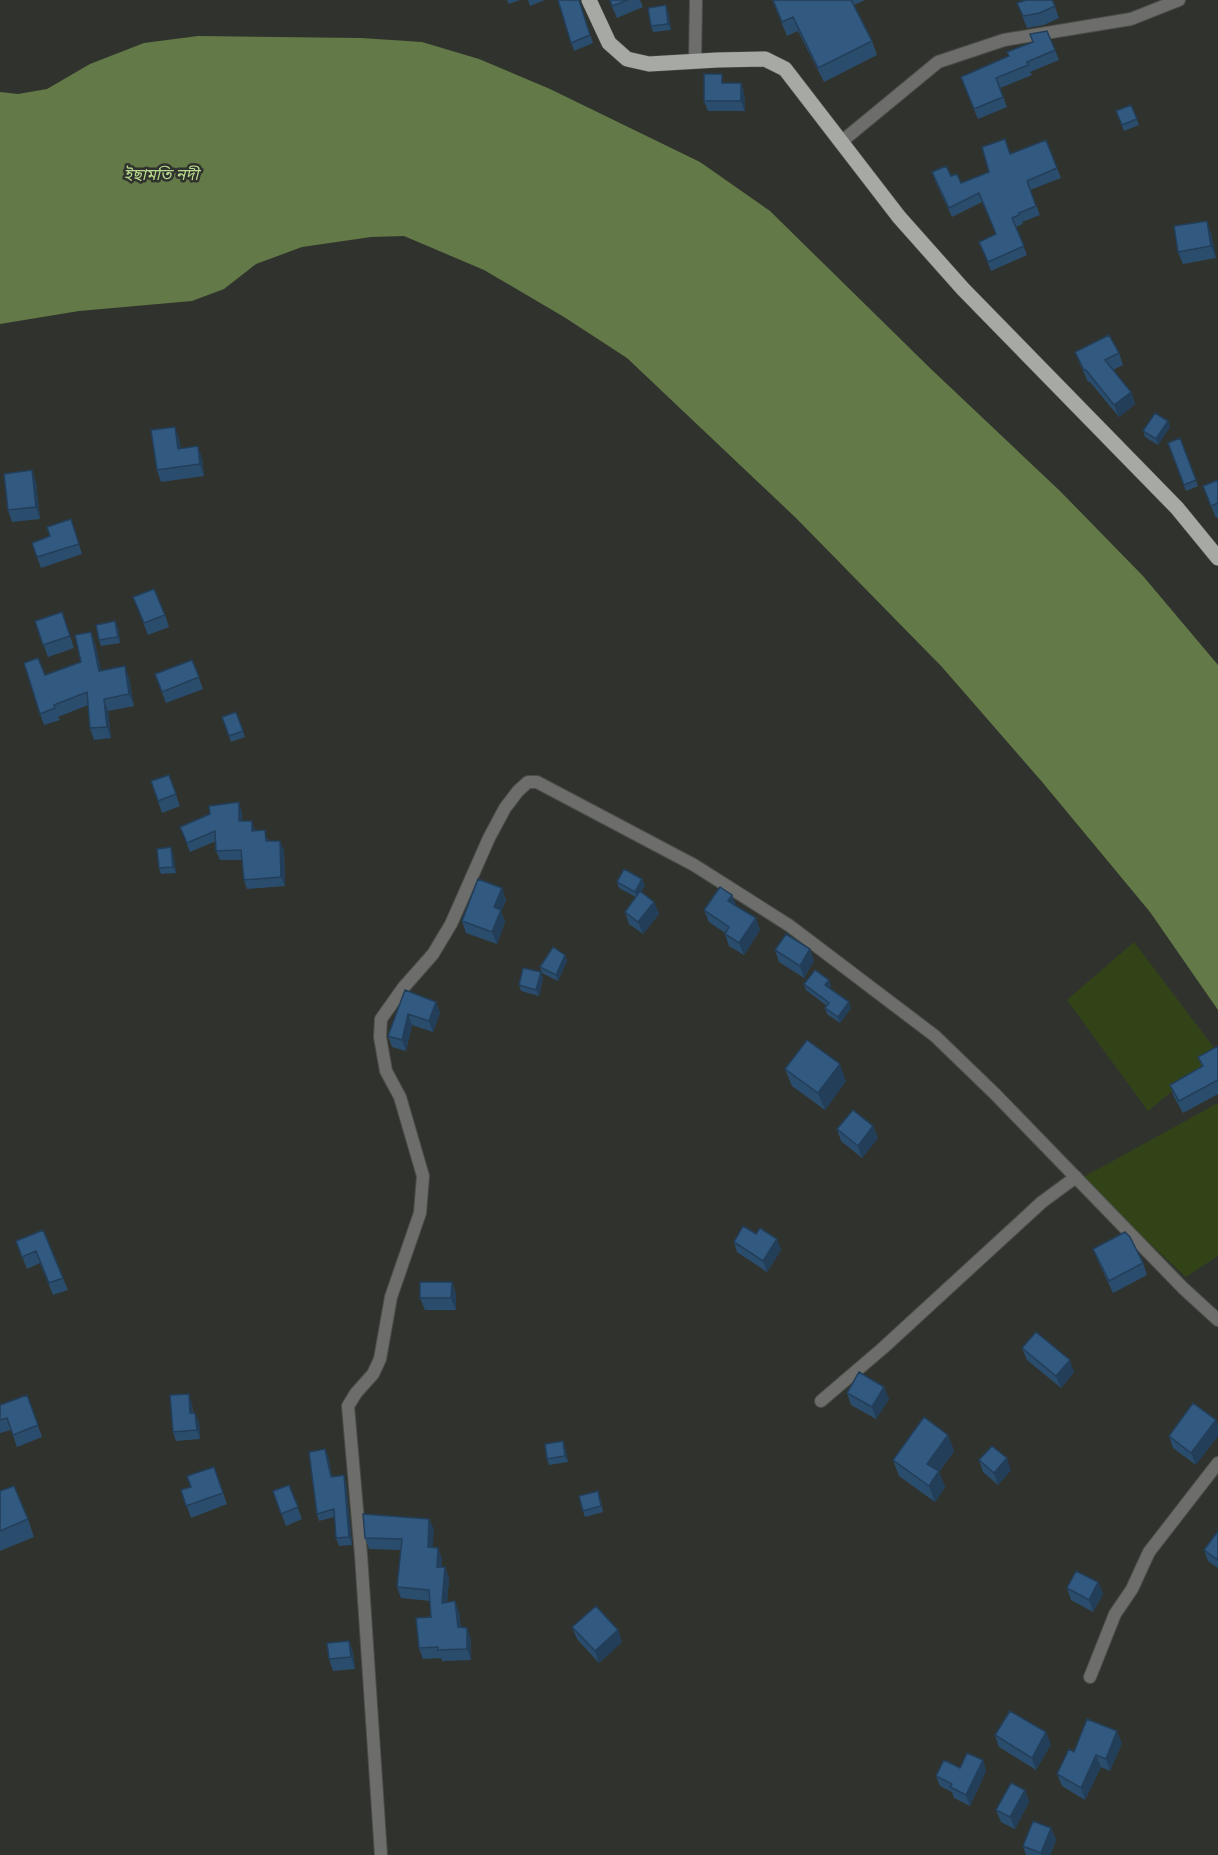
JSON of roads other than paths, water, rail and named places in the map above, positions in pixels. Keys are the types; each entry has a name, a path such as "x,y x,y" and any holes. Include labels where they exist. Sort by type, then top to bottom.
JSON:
{"main road":[{"path":"589,0 609,43 627,59 649,64 765,59 784,69 899,217 963,289 1177,508 1218,558"}],"street":[{"path":"695,62 696,0"},
{"path":"841,142 938,62 1004,40 1131,19 1179,0"},
{"path":"381,1855 361,1555 348,1406 373,1374 380,1359 391,1297 420,1213 423,1176 400,1097 386,1071 380,1037 381,1019 403,988 433,954 450,924 489,838 518,790 528,782 537,782 694,865 790,926 935,1036 1183,1288 1218,1320"},
{"path":"821,1401 883,1348 1042,1202 1076,1177"},
{"path":"1090,1677 1115,1614 1132,1589 1149,1552 1218,1463"}],"water":[{"name":"ইছামতি নদী","path":"198,36 361,38 422,42 479,59 550,89 700,162 770,211 932,370 1060,491 1143,576 1218,665 1218,1010 1150,912 1043,783 942,667 796,518 627,358 564,317 484,270 404,236 371,237 302,247 256,264 224,289 192,301 79,311 0,324 0,92 18,94 47,89 90,64 144,43"}]}
